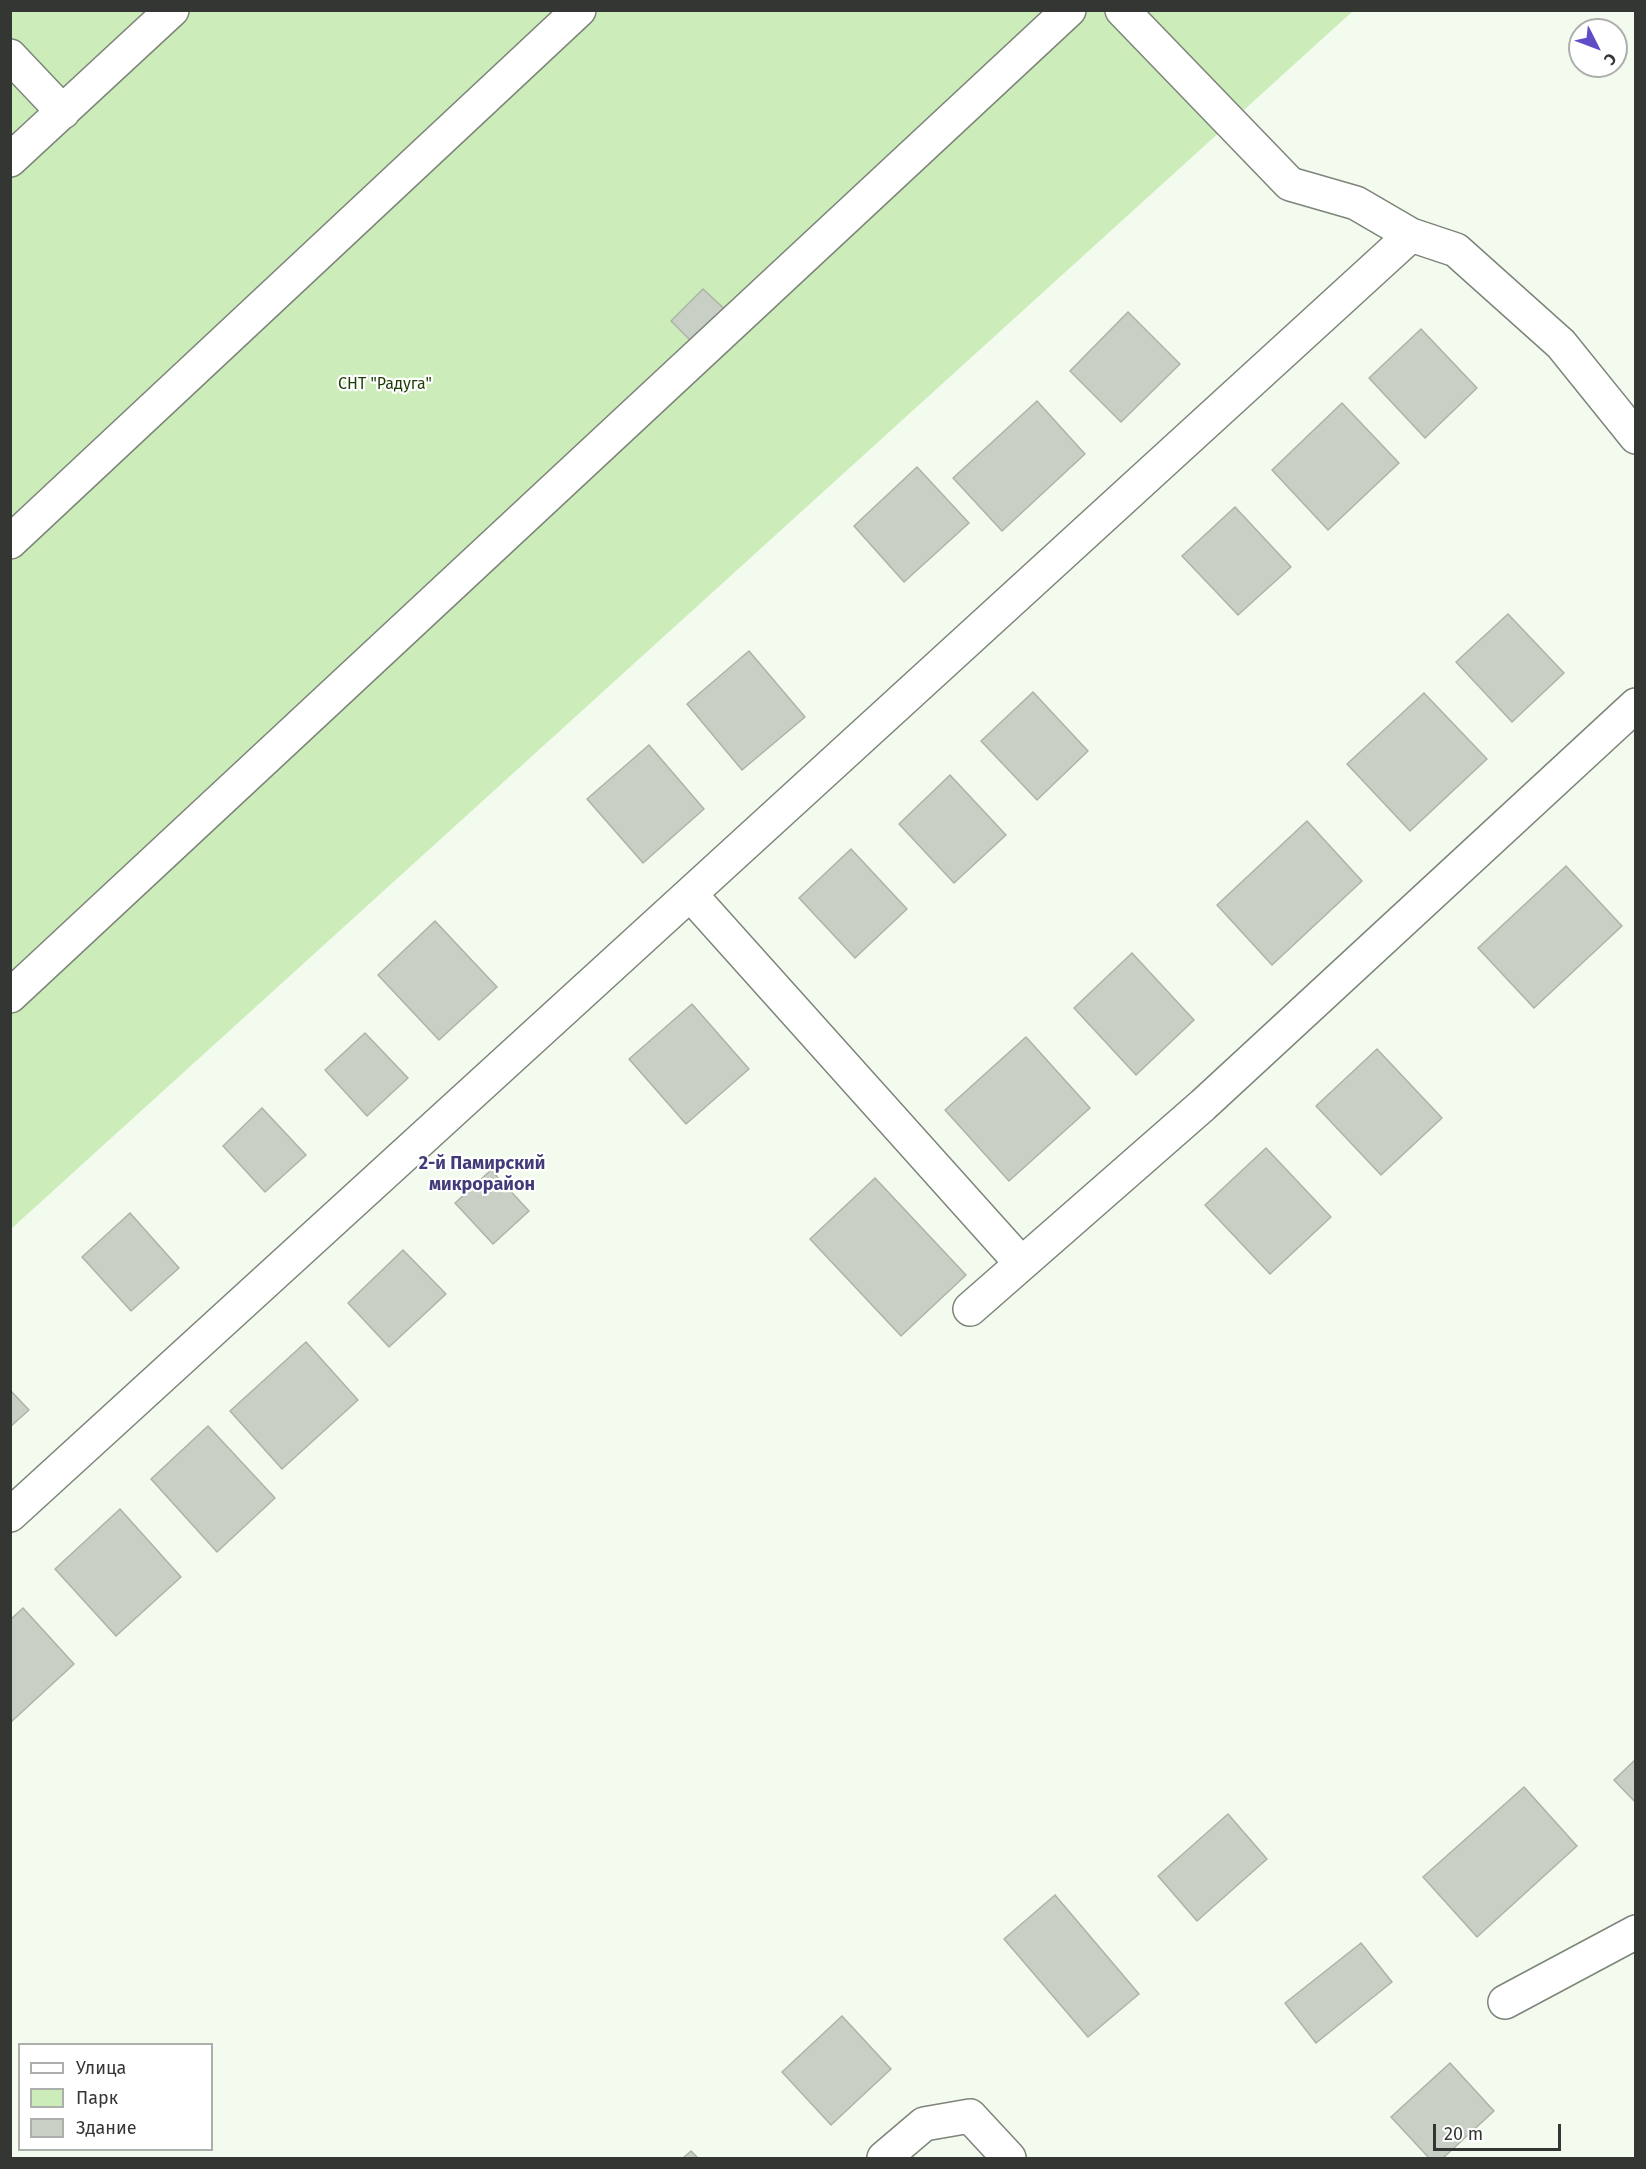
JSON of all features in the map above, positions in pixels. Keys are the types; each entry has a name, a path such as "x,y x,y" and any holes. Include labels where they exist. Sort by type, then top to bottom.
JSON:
{"street":[{"path":"10,160 172,10"},
{"path":"10,542 579,10"},
{"path":"10,996 1069,10"},
{"path":"1122,10 1290,184 1356,203 1411,235 1456,250 1561,344 1635,437"},
{"path":"10,56 63,112"},
{"path":"10,1515 1411,235"},
{"path":"970,1309 1203,1105 1635,705"},
{"path":"690,894 1021,1263"},
{"path":"1505,2002 1635,1932"},
{"path":"884,2158 924,2124 970,2116 1009,2158"}],"green space":[{"name":"СНТ \"Радуга\"","path":"11,11 1353,11 11,1229"}],"building":[{"path":"703,289 733,317 700,350 671,321"},
{"path":"1128,312 1180,364 1121,422 1070,371"},
{"path":"1421,329 1477,388 1425,438 1369,378"},
{"path":"1037,401 1085,454 1002,531 953,478"},
{"path":"1342,403 1399,463 1328,530 1272,470"},
{"path":"917,467 969,523 904,582 854,526"},
{"path":"1235,507 1291,567 1238,615 1182,556"},
{"path":"1508,614 1564,673 1512,722 1456,662"},
{"path":"749,651 805,717 742,770 687,704"},
{"path":"1033,692 1088,751 1037,800 981,741"},
{"path":"1424,693 1487,759 1410,831 1347,764"},
{"path":"649,745 704,809 643,863 587,799"},
{"path":"950,775 1006,835 954,883 899,824"},
{"path":"1307,821 1362,881 1272,965 1217,905"},
{"path":"851,849 907,909 855,958 799,898"},
{"path":"1566,866 1622,926 1534,1008 1478,948"},
{"path":"435,921 497,987 439,1040 378,975"},
{"path":"1132,953 1194,1020 1136,1075 1074,1008"},
{"path":"692,1004 749,1069 686,1124 629,1059"},
{"path":"365,1033 408,1078 367,1116 325,1070"},
{"path":"1026,1037 1090,1108 1009,1181 945,1110"},
{"path":"1377,1049 1442,1118 1381,1175 1316,1106"},
{"path":"262,1108 306,1155 265,1192 223,1146"},
{"path":"1266,1148 1331,1217 1270,1274 1205,1205"},
{"path":"491,1170 529,1211 493,1244 455,1203"},
{"path":"875,1178 966,1275 901,1336 810,1239"},
{"path":"130,1213 179,1268 131,1311 82,1257"},
{"path":"403,1250 446,1294 389,1347 348,1303"},
{"path":"306,1342 358,1400 282,1469 230,1411"},
{"path":"10,1390 29,1410 10,1427"},
{"path":"208,1426 275,1498 217,1552 151,1479"},
{"path":"120,1509 181,1577 116,1636 55,1569"},
{"path":"23,1608 74,1664 11,1722 10,1620"},
{"path":"1636,1759 1636,1803 1614,1780"},
{"path":"1524,1787 1577,1846 1477,1937 1423,1877"},
{"path":"1228,1814 1267,1859 1197,1921 1158,1876"},
{"path":"1055,1895 1139,1994 1088,2037 1004,1939"},
{"path":"1361,1943 1392,1982 1316,2043 1285,2003"},
{"path":"842,2016 891,2069 831,2125 782,2072"},
{"path":"1450,2063 1494,2111 1443,2158 1429,2158 1391,2117"},
{"path":"691,2151 698,2158 683,2158"}],"district":[{"name":"2-й Памирский микрорайон","path":"482,1174"}]}
